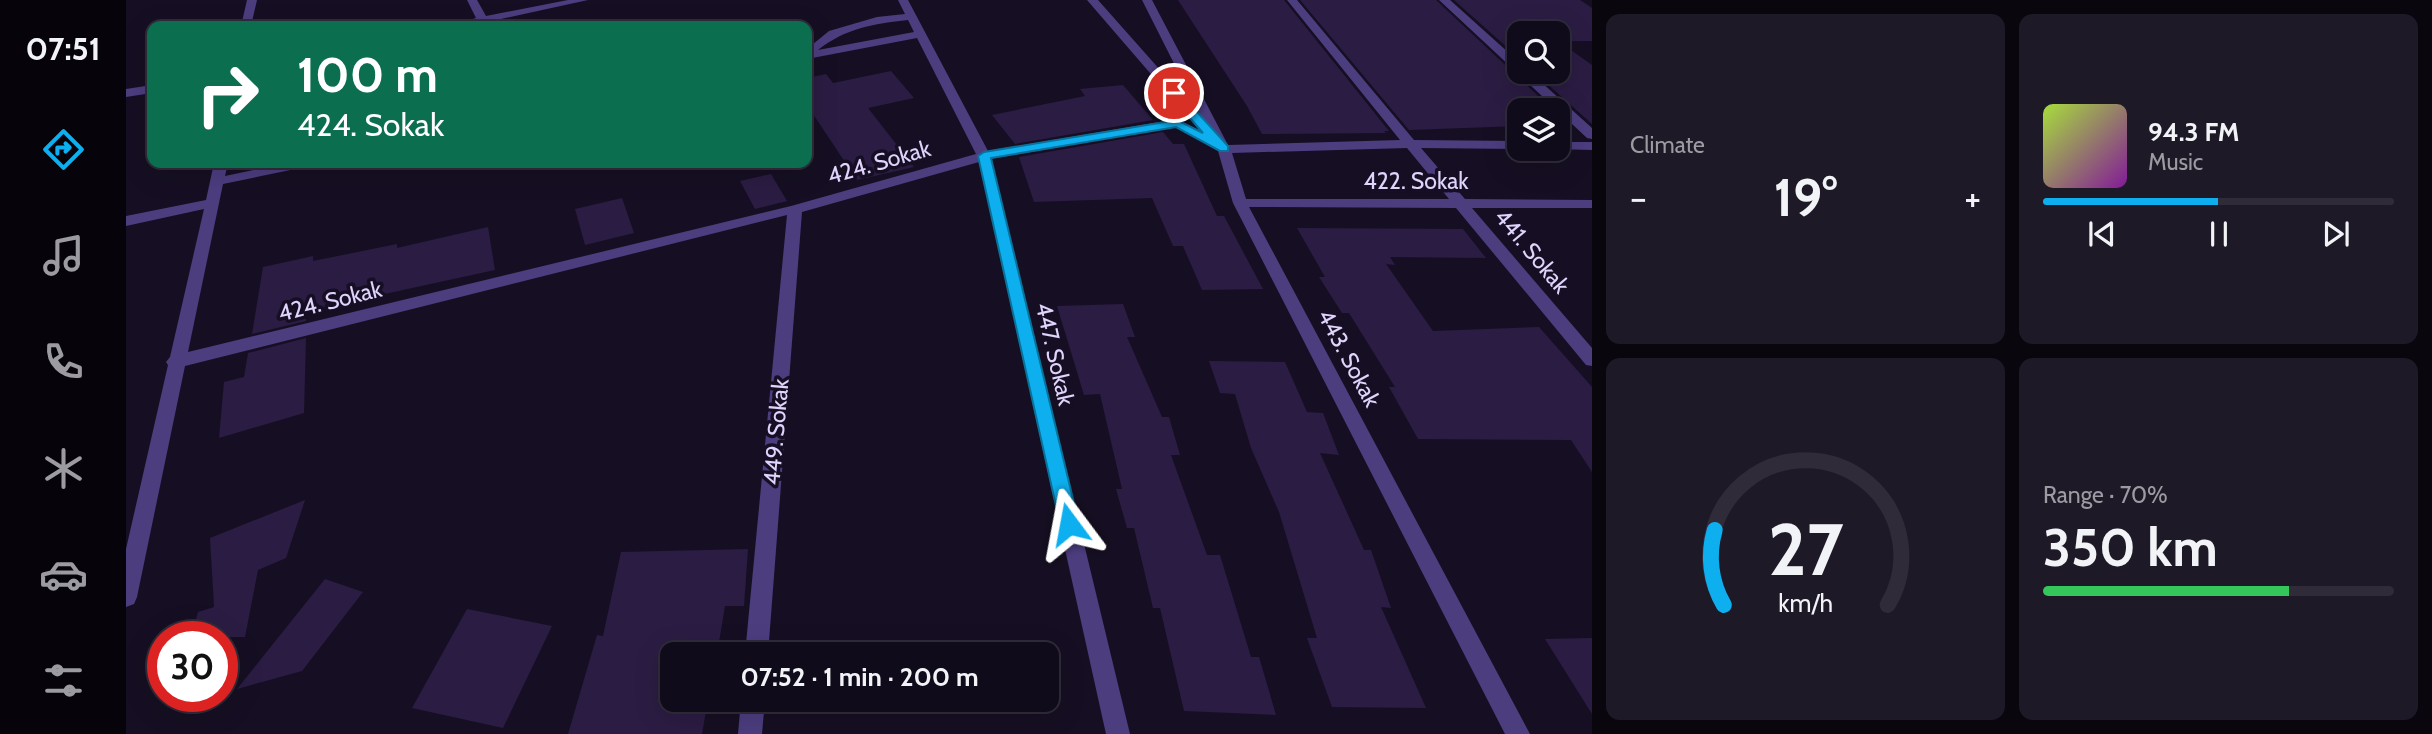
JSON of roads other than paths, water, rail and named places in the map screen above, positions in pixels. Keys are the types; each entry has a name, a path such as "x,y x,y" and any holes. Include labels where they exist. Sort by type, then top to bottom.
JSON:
{"street":[{"path":"247,21 252,0"},
{"path":"472,0 482,20"},
{"path":"477,21 583,0"},
{"name":"447. Sokak","path":"903,0 984,156 1118,734"},
{"path":"1092,0 1224,149 1409,144 1507,145"},
{"name":"443. Sokak","path":"1147,0 1224,149 1240,203 1518,734"},
{"path":"1292,0 1409,144"},
{"path":"1444,0 1507,57"},
{"path":"812,51 833,33 877,20 912,16"},
{"path":"812,54 922,34"},
{"path":"1536,84 1592,135"},
{"path":"126,93 147,90"},
{"name":"424. Sokak","path":"176,362 795,209 984,156 1177,123 1224,149"},
{"name":"441. Sokak","path":"1409,144 1463,204 1592,360"},
{"path":"1570,146 1592,146"},
{"path":"126,597 220,168"},
{"path":"219,181 281,168"},
{"path":"126,222 212,203"},
{"name":"422. Sokak","path":"1240,203 1592,205"},
{"name":"449. Sokak","path":"758,642 795,209"},
{"path":"750,734 752,712"}]}
